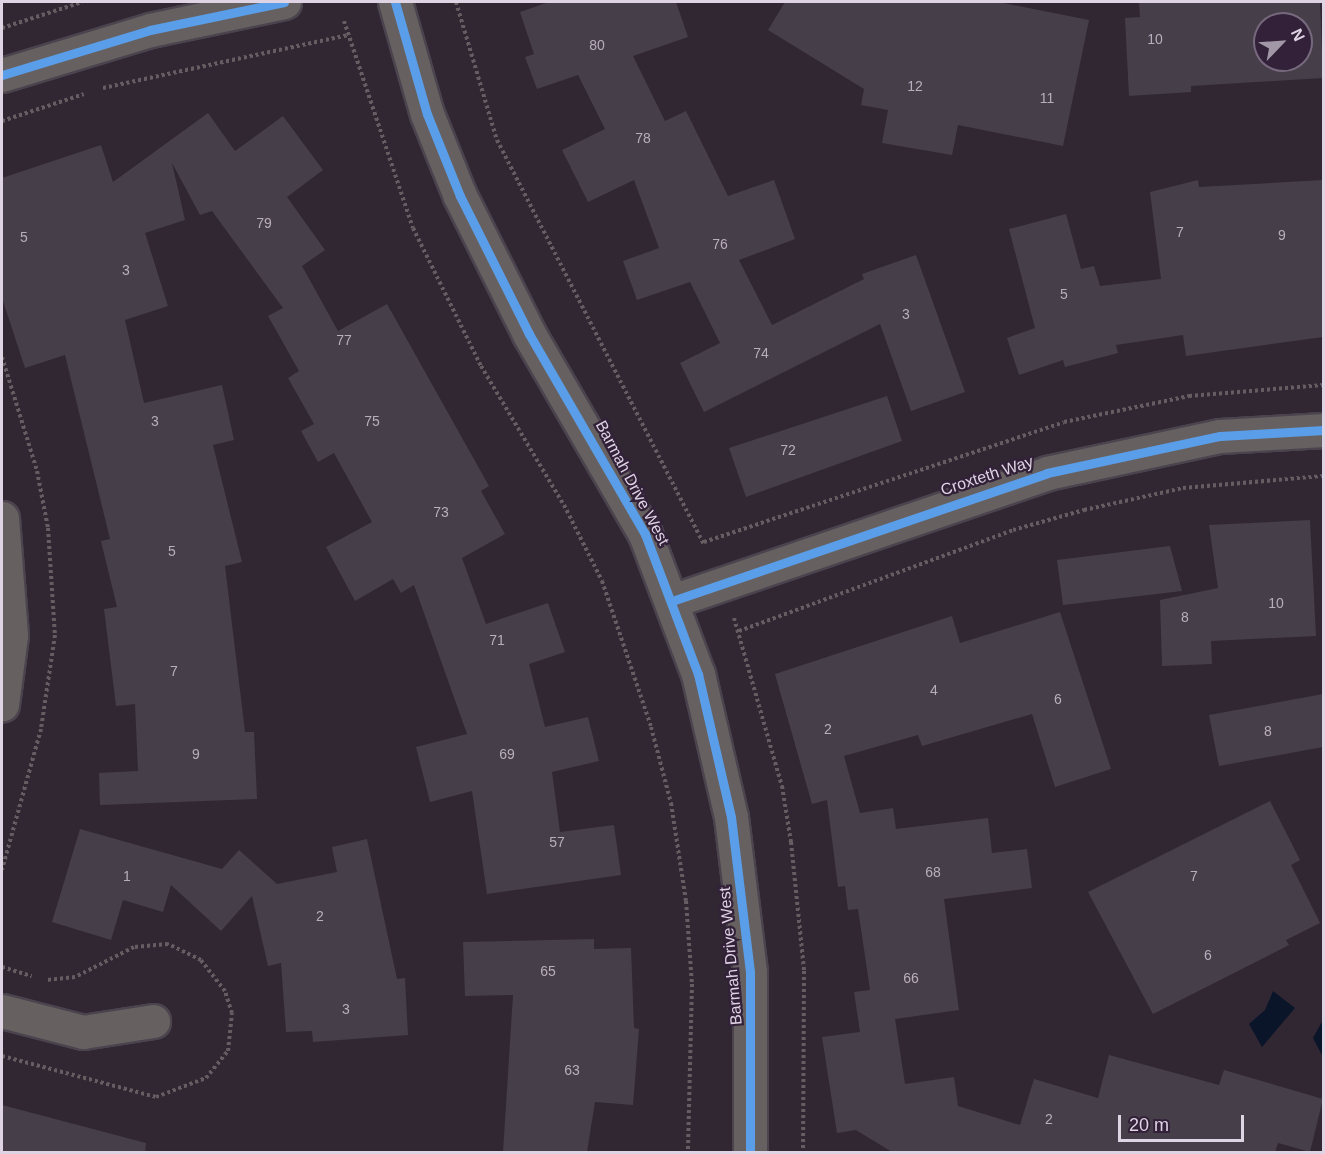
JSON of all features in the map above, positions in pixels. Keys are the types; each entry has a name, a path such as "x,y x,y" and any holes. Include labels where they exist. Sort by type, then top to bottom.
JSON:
{"street":[{"path":"2,75 150,30 284,2"},
{"name":"Barmah Drive West","path":"395,2 428,114 464,207 529,334 612,469 672,601 698,674 731,817 750,972 750,1152"},
{"name":"Croxteth Way","path":"672,601 1047,473 1220,436 1323,430"},
{"path":"2,518 11,634 2,704"},
{"path":"2,1011 83,1032 153,1022"}],"path":[{"path":"2,28 82,2"},
{"path":"456,2 497,140 582,312 681,489 707,550"},
{"path":"344,21 413,228 481,366 602,581 651,727 671,803 686,901 692,984 688,1152"},
{"path":"2,121 157,73 348,35"},
{"path":"739,631 1013,530 1084,510 1183,488 1323,476"},
{"path":"734,616 782,786 791,842 804,971 802,1152"}],"water":[{"path":"1273,991 1295,1008 1262,1047 1249,1024 1265,1010"},
{"path":"1323,1020 1323,1057 1313,1038"}],"building":[{"path":"549,2 676,2 688,37 633,56 665,121 686,111 728,196 774,180 795,239 739,260 772,325 864,279 862,274 916,255 965,392 911,411 880,324 704,412 680,363 720,343 690,282 637,300 623,261 659,248 634,180 588,202 562,150 605,129 578,75 537,89 525,57 534,54 520,12"},
{"path":"785,2 998,2 1089,20 1063,146 958,125 952,155 882,143 888,110 861,105 864,89 768,30"},
{"path":"1139,2 1320,2 1323,78 1191,86 1191,92 1129,96 1125,18 1140,17"},
{"path":"208,113 235,151 283,116 323,170 287,197 325,250 302,266 338,331 387,304 489,486 481,491 505,534 462,558 486,624 548,603 565,652 529,664 545,727 588,717 599,761 552,772 560,832 614,825 621,875 487,894 472,791 430,802 416,747 467,734 414,585 401,593 393,579 355,601 326,547 372,522 334,453 318,462 301,431 314,424 288,378 299,371 268,316 283,308 212,211 200,215 172,163 185,220 145,233 168,306 125,320 144,403 222,385 234,440 213,445 242,562 225,566 245,732 254,732 257,799 100,805 99,773 138,771 135,704 116,706 104,609 117,607 101,541 110,539 65,355 25,368 2,298 2,178 101,145 113,182"},
{"path":"1198,180 1199,187 1323,180 1323,337 1186,356 1183,335 1116,345 1118,353 1065,367 1063,360 1019,375 1007,338 1035,328 1009,229 1066,214 1081,269 1094,266 1100,286 1161,279 1150,192"},
{"path":"887,396 902,441 746,497 729,448"},
{"path":"1310,520 1316,636 1211,641 1212,664 1162,666 1160,600 1218,588 1209,525"},
{"path":"1170,546 1182,591 1063,605 1057,560"},
{"path":"1060,612 1111,769 1055,787 1032,714 922,746 918,735 844,756 860,813 893,808 896,829 988,818 992,853 1027,849 1032,888 944,899 959,1010 895,1019 905,1084 954,1077 958,1106 1020,1125 1034,1079 1098,1098 1109,1055 1219,1085 1224,1070 1323,1099 1310,1152 1278,1143 1275,1152 892,1152 856,1130 837,1133 822,1037 860,1032 854,992 870,990 858,909 848,910 845,886 838,887 827,800 812,804 775,674 952,616 960,643"},
{"path":"1323,694 1323,747 1219,766 1209,715"},
{"path":"1270,801 1300,860 1291,865 1320,923 1286,940 1289,945 1153,1014 1088,892"},
{"path":"80,829 222,869 239,850 277,884 337,872 332,847 367,839 397,979 405,978 408,1035 313,1042 312,1031 286,1032 281,963 268,966 252,896 221,931 171,885 163,912 123,900 111,940 52,922"},
{"path":"594,939 594,949 631,948 634,1028 639,1029 633,1105 595,1102 587,1152 503,1152 513,995 465,996 463,942"},
{"path":"2,1105 146,1143 145,1152 2,1152"}],"cycle path":[{"path":"2,75 150,30 284,2"},
{"path":"395,2 427,114 460,196 529,334 645,534 698,674 731,817 750,972 750,1152"},
{"path":"672,601 1047,473 1220,436 1324,430"}]}
